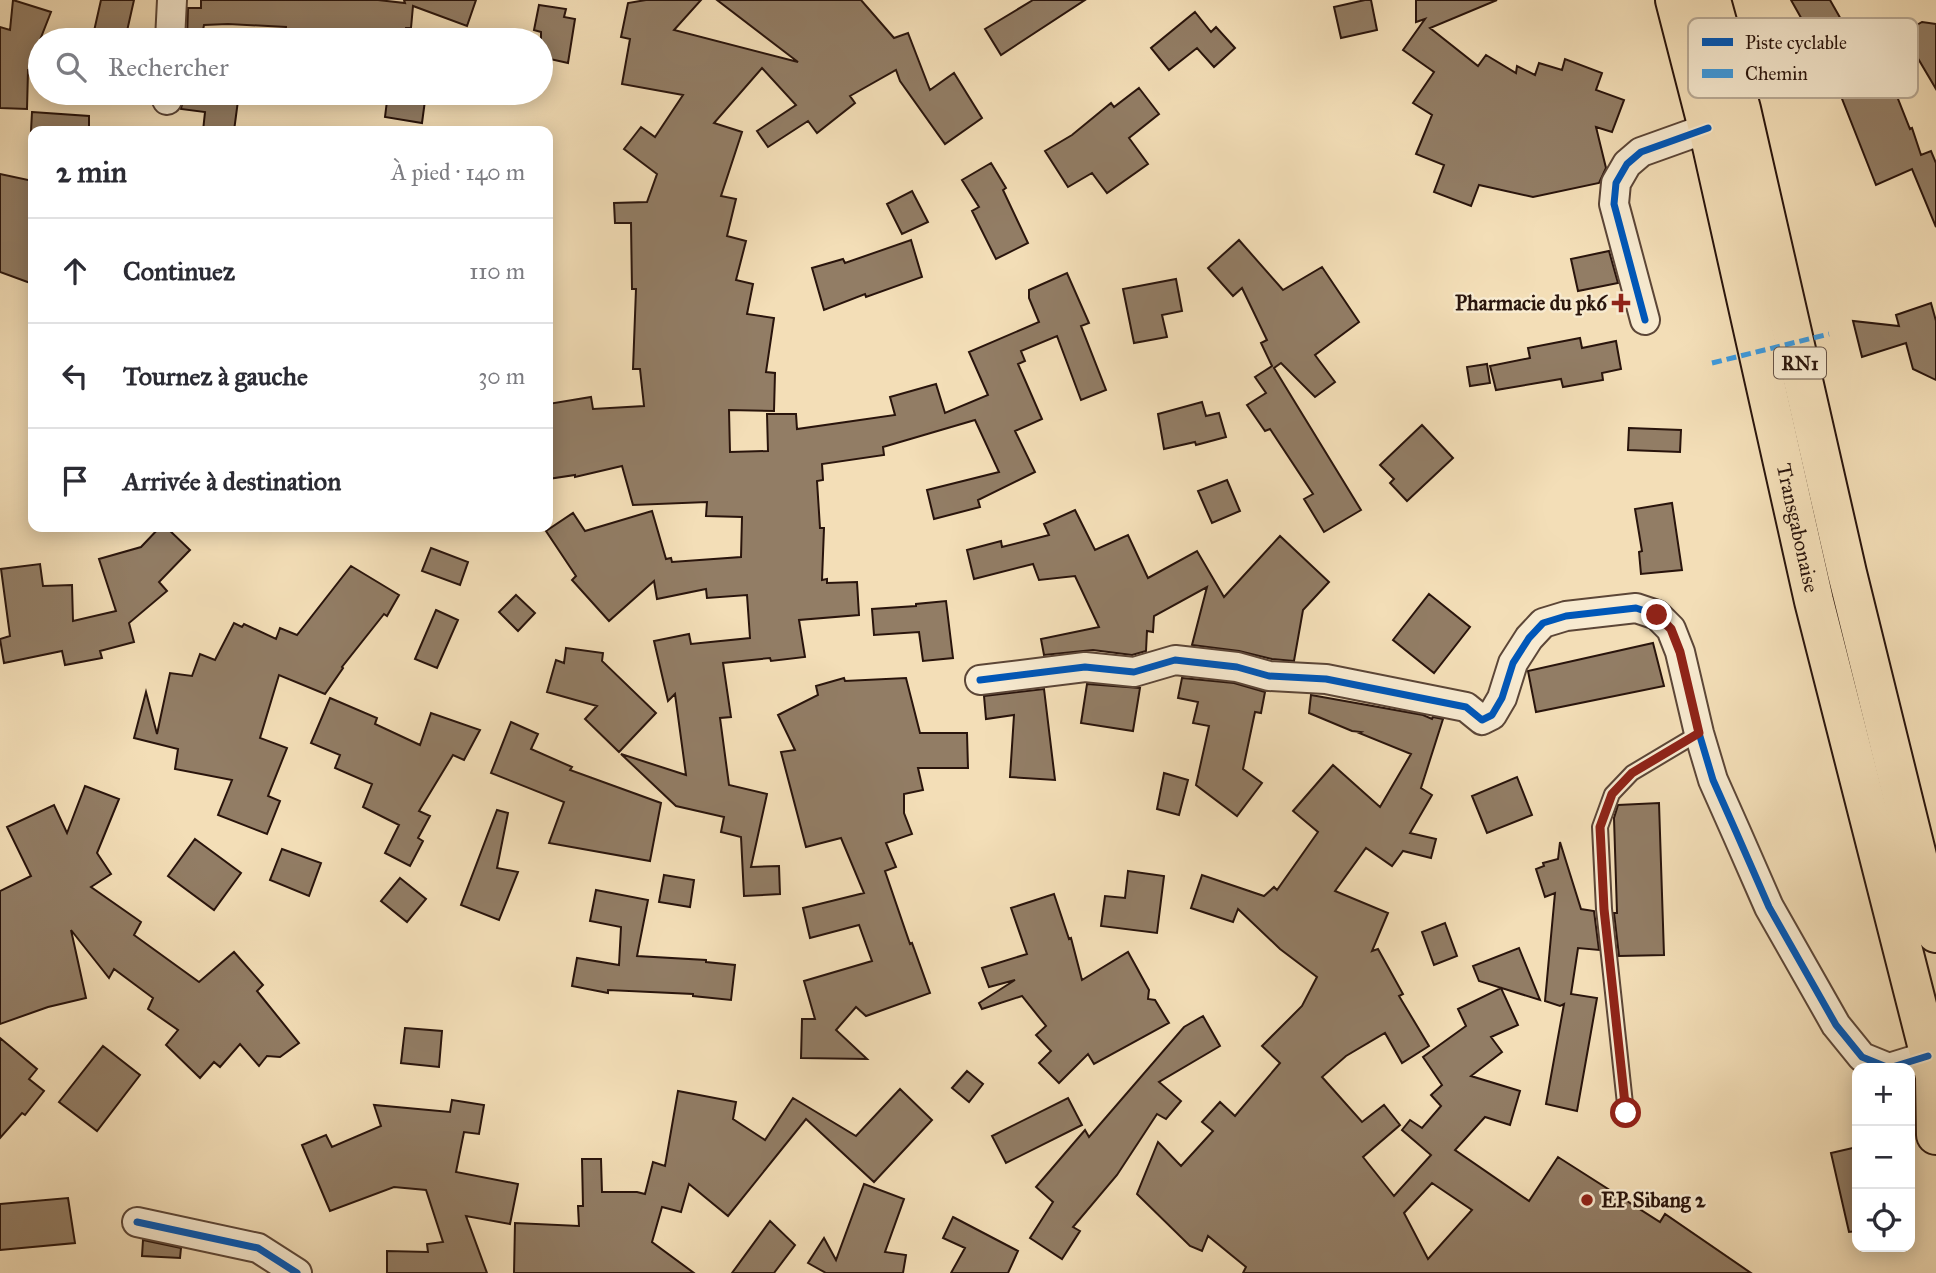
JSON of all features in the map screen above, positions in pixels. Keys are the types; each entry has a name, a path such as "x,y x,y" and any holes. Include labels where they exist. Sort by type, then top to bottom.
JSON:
{"highway":[{"name":"Transgabonaise","path":"1675,0 1688,50"},
{"name":"Transgabonaise","path":"1711,0 1716,18"},
{"name":"Transgabonaise","path":"1700,98 1814,601 1933,1071 1936,1135"},
{"name":"Transgabonaise","path":"1738,98 1936,933"},
{"path":"1896,772 1921,808 1936,846"}],"street":[{"path":"171,28 172,0"},
{"path":"1645,320 1614,204 1616,183 1627,164 1641,152 1708,128"},
{"path":"980,680 1085,667 1134,672 1175,660 1237,667 1269,676 1339,681 1466,707 1482,720 1492,716 1502,698 1513,663 1529,638 1543,623 1566,616 1636,608 1657,615 1671,629 1680,652 1713,780 1769,906 1836,1025 1862,1057 1889,1068 1933,1071"},
{"path":"137,1222 258,1248 297,1273"}],"lane":[{"path":"1626,1113 1604,909 1600,827 1612,794 1632,773 1699,733"}],"building":[{"path":"13,0 51,12 45,28 28,28 27,109 0,108 0,27 10,30"},
{"path":"101,0 134,0 128,28 95,28"},
{"path":"201,0 378,0 405,3 404,0 476,0 467,26 413,6 411,28 286,28 228,24 187,28 188,8 201,8"},
{"path":"646,0 701,0 674,30 798,62 717,0 861,0 894,38 908,33 930,90 954,73 982,118 945,144 900,81 896,70 850,96 855,103 817,133 808,121 768,147 757,131 796,105 762,68 714,123 742,132 721,196 736,199 727,236 746,241 736,280 753,284 747,314 774,318 766,372 775,373 774,411 729,410 730,452 768,451 767,414 796,414 797,429 895,415 890,397 936,384 945,413 988,395 969,352 1039,322 1029,298 1029,290 1067,273 1089,323 1081,326 1106,390 1081,400 1057,336 1021,351 1025,361 1018,364 1042,419 1015,431 1035,472 978,500 980,507 934,519 927,490 999,472 975,420 883,447 884,455 822,464 823,480 817,481 820,528 824,528 822,580 827,579 827,583 857,582 859,615 799,620 805,657 723,663 731,717 720,718 729,785 767,794 751,867 779,866 780,894 744,896 741,837 721,832 724,817 676,806 621,754 686,775 675,694 668,701 654,641 689,634 691,644 750,638 747,595 707,598 706,589 657,599 654,581 609,621 572,580 576,576 547,532 553,532 553,526 573,513 585,531 652,511 666,559 671,558 672,562 741,557 742,517 706,516 707,502 633,505 622,466 575,477 553,478 553,403 591,397 593,409 644,406 640,369 633,369 636,289 632,289 631,223 615,223 614,203 647,202 657,174 624,149 641,127 655,137 683,95 622,84 630,39 621,37 628,3"},
{"path":"1033,0 1085,0 1001,55 985,29"},
{"path":"1371,0 1377,30 1341,38 1334,7"},
{"path":"1416,0 1497,0 1430,28 1478,66 1486,55 1516,73 1517,66 1535,75 1539,63 1562,70 1565,59 1602,73 1596,90 1624,100 1612,132 1596,127 1606,168 1599,183 1533,197 1479,185 1471,206 1434,192 1444,165 1416,154 1432,115 1413,103 1434,72 1403,50 1425,19 1416,22"},
{"path":"1791,0 1830,0 1840,18 1801,18"},
{"path":"539,5 566,9 564,17 575,19 568,63 553,60 553,28 534,28"},
{"path":"1195,12 1211,32 1216,27 1235,48 1214,67 1197,48 1169,70 1151,48"},
{"path":"1922,22 1936,24 1936,89 1918,58 1918,24"},
{"path":"1139,88 1159,114 1129,138 1148,164 1107,193 1092,173 1068,187 1045,151 1072,135 1111,103 1114,107"},
{"path":"1842,98 1898,98 1921,155 1931,151 1936,163 1936,227 1912,169 1876,185"},
{"path":"182,105 237,105 235,126 204,126 205,112 181,109"},
{"path":"386,105 424,105 422,123 385,117"},
{"path":"32,112 89,116 89,126 31,126"},
{"path":"991,163 1006,188 1003,190 1028,243 996,259 972,211 979,207 962,180"},
{"path":"0,174 28,180 28,282 0,272"},
{"path":"912,191 928,222 902,234 887,204"},
{"path":"911,240 922,277 824,310 812,268 843,259 845,263"},
{"path":"1239,240 1283,290 1322,267 1359,322 1315,355 1335,382 1315,397 1281,363 1274,368 1361,510 1324,532 1304,499 1313,494 1270,429 1265,431 1247,405 1266,393 1255,377 1272,366 1261,343 1267,340 1242,288 1233,296 1208,268"},
{"path":"1609,251 1618,283 1578,291 1571,259"},
{"path":"1176,279 1182,311 1162,315 1167,337 1134,343 1123,289"},
{"path":"1931,303 1936,321 1936,380 1913,369 1906,343 1862,357 1853,321 1899,326 1896,315"},
{"path":"1580,338 1582,348 1616,341 1621,369 1602,373 1603,380 1563,387 1561,379 1496,390 1490,366 1530,358 1528,348"},
{"path":"1487,364 1490,383 1470,386 1467,367"},
{"path":"1202,402 1206,416 1219,413 1226,437 1196,445 1195,442 1164,449 1158,414"},
{"path":"1422,425 1453,458 1407,501 1390,483 1394,479 1380,465"},
{"path":"1629,428 1681,430 1680,452 1628,450"},
{"path":"1227,480 1240,511 1212,523 1198,491"},
{"path":"1672,503 1682,570 1641,574 1639,552 1642,551 1635,509"},
{"path":"1075,510 1095,550 1128,535 1148,578 1197,551 1224,597 1280,536 1329,582 1303,610 1294,661 1192,645 1207,587 1154,616 1153,632 1147,631 1146,651 1132,655 1093,650 1044,655 1041,639 1099,627 1075,576 1039,580 1033,564 974,579 967,550 1001,541 1002,547 1049,535 1044,524"},
{"path":"155,532 171,532 190,550 159,582 167,591 129,623 134,642 100,651 102,658 65,665 62,651 4,663 0,639 10,636 1,569 40,564 43,586 72,585 73,621 116,611 99,559 141,547"},
{"path":"431,548 468,562 460,585 422,571"},
{"path":"351,566 399,595 387,616 384,614 342,667 325,694 279,675 260,738 287,748 268,796 280,801 267,834 218,815 232,780 175,769 178,749 134,738 146,692 157,734 170,673 192,676 200,654 215,660 234,623 242,627 244,624 276,639 280,628 297,635"},
{"path":"1429,594 1470,627 1434,673 1393,640"},
{"path":"516,595 535,613 518,631 499,612"},
{"path":"946,601 953,658 923,661 919,632 874,635 872,609"},
{"path":"436,610 458,620 437,668 415,659"},
{"path":"1653,643 1664,686 1536,712 1528,671"},
{"path":"566,648 603,653 602,661 656,713 619,752 585,719 597,706 547,692 556,660 564,663"},
{"path":"844,678 845,681 906,678 920,733 967,733 968,768 918,768 923,790 904,794 904,813 912,834 886,843 896,867 885,871 930,993 866,1016 856,1007 836,1030 867,1059 801,1058 802,1019 815,1019 804,981 872,961 859,925 810,938 803,908 864,893 841,838 806,847 781,752 795,750 778,715 818,695 816,686"},
{"path":"1182,678 1234,683 1265,692 1261,713 1255,712 1243,769 1262,783 1237,816 1196,785 1209,726 1193,723 1198,702 1178,698"},
{"path":"1087,684 1140,688 1133,731 1081,723"},
{"path":"1044,689 1055,780 1010,777 1014,715 986,719 984,696"},
{"path":"1311,695 1443,719 1421,788 1432,795 1410,833 1436,839 1431,858 1403,851 1392,866 1366,848 1335,891 1388,913 1372,951 1378,949 1403,994 1399,996 1429,1046 1402,1063 1385,1033 1346,1056 1322,1077 1362,1122 1384,1105 1400,1125 1363,1157 1394,1196 1431,1155 1402,1130 1410,1120 1422,1128 1441,1106 1431,1095 1442,1085 1423,1057 1466,1026 1458,1009 1501,988 1518,1025 1491,1037 1502,1052 1471,1076 1520,1091 1510,1125 1485,1117 1455,1150 1529,1201 1558,1157 1660,1222 1665,1214 1751,1273 1243,1273 1246,1267 1208,1236 1202,1251 1190,1246 1137,1194 1158,1142 1181,1166 1213,1131 1202,1122 1220,1102 1235,1116 1280,1063 1262,1046 1302,1006 1317,977 1280,949 1238,909 1233,922 1191,908 1202,875 1264,896 1274,887 1277,890 1318,832 1293,811 1333,765 1380,807 1411,754 1309,713","holes":["1432,1183 1472,1210 1428,1259 1404,1213"]},
{"path":"330,698 377,718 375,724 420,745 431,713 480,730 464,760 453,755 419,811 430,816 418,838 423,841 410,866 385,853 399,825 363,807 372,784 335,768 340,755 311,743"},
{"path":"511,722 538,734 531,749 572,767 570,770 661,803 650,861 549,843 564,802 491,773"},
{"path":"1164,773 1188,780 1179,815 1157,809"},
{"path":"1517,777 1532,815 1487,833 1472,796"},
{"path":"85,786 119,799 97,853 111,874 91,887 141,922 134,935 199,982 234,952 263,985 257,991 299,1043 280,1057 267,1056 259,1066 240,1044 220,1067 214,1062 200,1078 166,1045 178,1030 148,1009 153,998 114,969 109,978 71,930 86,998 48,1007 0,1024 0,891 31,876 7,827 54,805 67,833"},
{"path":"1659,803 1664,955 1619,956 1614,913 1617,913 1614,818 1618,805"},
{"path":"497,810 508,813 497,868 518,872 499,920 461,905"},
{"path":"195,839 241,873 214,910 168,876"},
{"path":"1560,842 1581,909 1594,911 1599,950 1578,948 1571,994 1597,998 1577,1111 1546,1104 1564,1004 1560,1006 1545,1001 1555,893 1545,897 1536,869 1544,866 1543,863 1558,859"},
{"path":"282,849 321,863 309,896 270,880"},
{"path":"1128,871 1164,876 1157,933 1101,926 1105,896 1125,898"},
{"path":"664,875 694,880 690,907 659,902"},
{"path":"400,878 426,899 407,922 381,901"},
{"path":"596,890 648,900 637,956 706,960 735,965 731,1000 693,994 608,990 608,993 572,986 577,958 619,965 621,927 590,921"},
{"path":"1054,894 1069,939 1071,938 1082,980 1128,952 1149,990 1148,999 1155,1000 1169,1023 1094,1064 1088,1054 1059,1083 1039,1063 1051,1051 1036,1035 1046,1026 1022,996 982,1009 979,1003 1015,980 989,987 982,968 1027,954 1011,908"},
{"path":"1445,923 1457,956 1434,965 1422,932"},
{"path":"1519,948 1540,1000 1479,981 1473,966"},
{"path":"1203,1016 1220,1046 1159,1082 1181,1101 1166,1119 1157,1114 1117,1175 1073,1227 1080,1231 1062,1259 1030,1238 1053,1202 1036,1187 1085,1130 1089,1137 1184,1027"},
{"path":"405,1028 442,1031 439,1067 401,1063"},
{"path":"0,1038 37,1069 29,1079 44,1091 25,1115 22,1113 0,1138"},
{"path":"103,1046 140,1075 97,1131 59,1102"},
{"path":"967,1071 983,1084 969,1102 952,1088"},
{"path":"900,1089 932,1120 874,1182 806,1119 728,1216 689,1184 681,1212 662,1207 652,1242 694,1273 514,1273 515,1223 579,1226 578,1206 583,1206 582,1159 601,1159 602,1192 645,1194 653,1162 665,1166 678,1091 736,1102 733,1119 765,1140 793,1098 856,1136"},
{"path":"1068,1098 1082,1125 1006,1163 992,1136"},
{"path":"452,1100 484,1105 479,1134 464,1132 456,1172 518,1184 510,1224 466,1216 487,1273 387,1273 387,1251 428,1252 427,1244 443,1242 426,1190 394,1187 330,1211 302,1145 326,1135 332,1147 381,1126 374,1105 450,1112"},
{"path":"1852,1148 1852,1232 1849,1232 1831,1153"},
{"path":"864,1184 904,1199 885,1252 906,1255 903,1273 826,1273 808,1263 824,1238 836,1260"},
{"path":"68,1198 75,1243 0,1250 0,1204"},
{"path":"953,1217 1018,1251 1008,1273 951,1273 965,1248 943,1238"},
{"path":"770,1221 795,1245 774,1273 732,1273"},
{"path":"143,1240 181,1248 180,1258 142,1256"}],"marked path":[{"path":"1712,363 1829,334"}],"cycle path":[{"path":"1645,320 1614,204 1616,183 1627,164 1641,152 1708,128"},
{"path":"980,680 1085,667 1134,672 1175,660 1237,667 1269,676 1326,679 1466,707 1482,720 1492,715 1502,698 1513,663 1529,638 1543,623 1566,616 1636,608 1657,615 1671,629 1680,652 1713,780 1769,907 1836,1025 1862,1057 1889,1068 1928,1056"},
{"path":"137,1222 258,1248 297,1273"}],"place":[{"name":"Pharmacie du pk6","path":"1621,303"},
{"name":"EP Sibang 2","path":"1587,1200"}],"route":[{"path":"1626,1113 1604,909 1600,827 1612,794 1632,773 1699,733 1680,652 1671,629 1657,615"}]}
